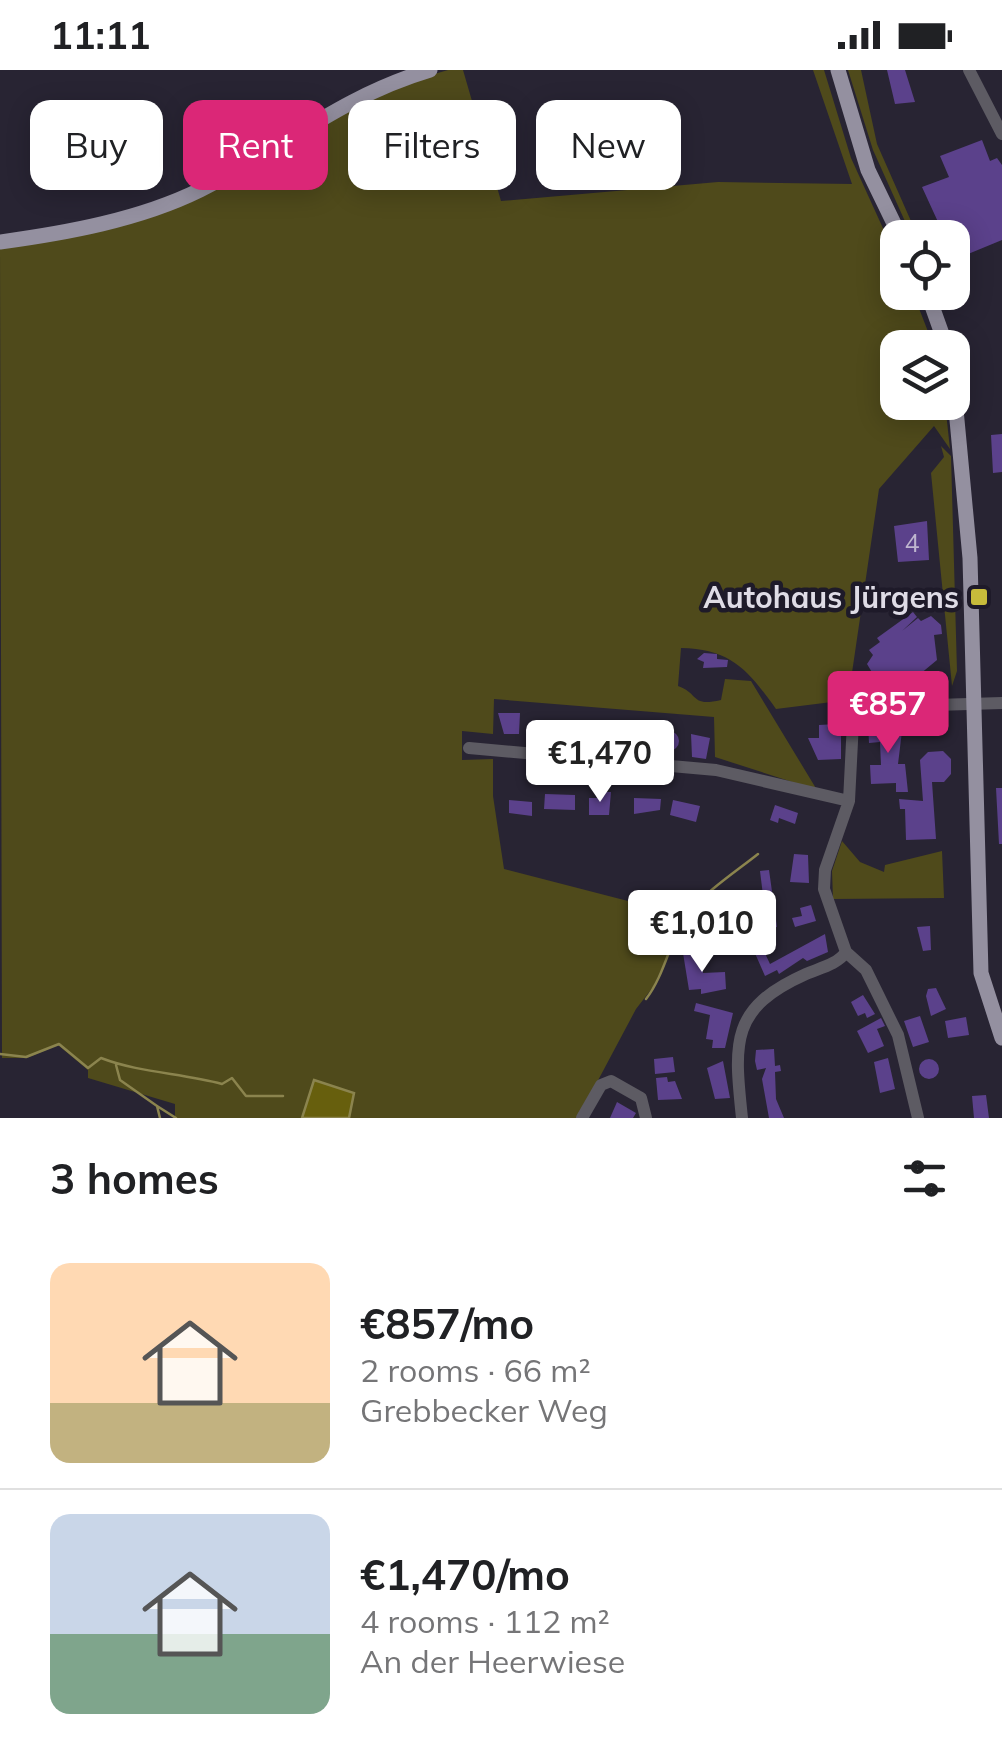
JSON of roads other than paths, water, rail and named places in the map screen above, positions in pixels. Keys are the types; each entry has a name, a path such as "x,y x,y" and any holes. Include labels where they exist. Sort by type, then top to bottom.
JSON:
{"main road":[{"path":"0,242 67,232 179,200 325,115 430,70"},
{"path":"838,70 868,170 892,220"},
{"path":"958,420 966,489 981,973 1002,1038"}],"street":[{"path":"970,70 1002,134"},
{"path":"918,1118 898,1034 866,970 846,952 828,907 824,879 849,801 852,726 861,711 890,704 1002,703"},
{"path":"469,748 716,770 849,801"},
{"path":"742,1118 736,1061 739,1035 748,1014 776,988 836,962 846,952"},
{"path":"582,1118 601,1085 611,1081 642,1098 646,1118"}],"waterway":[{"path":"646,999 687,915 711,890 758,854"},
{"path":"0,1054 26,1057 59,1044 88,1068 101,1058 222,1084 232,1078 246,1096 283,1096"},
{"path":"116,1065 120,1080 157,1106 160,1118"},
{"path":"157,1106 176,1118"}],"place":[{"name":"Autohaus Jürgens","path":"979,597"}]}
